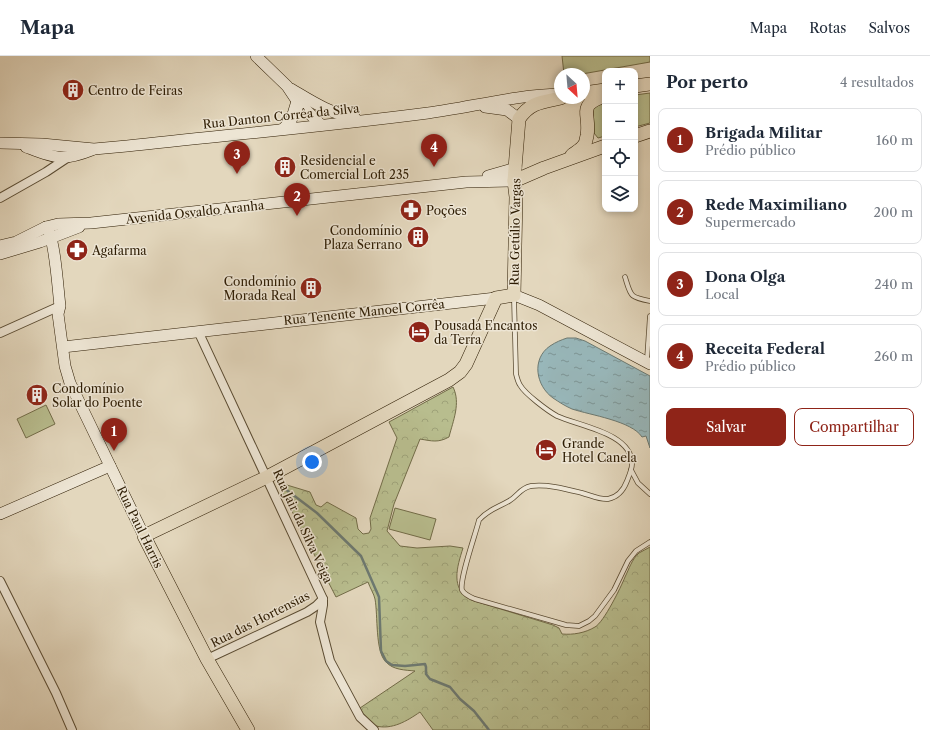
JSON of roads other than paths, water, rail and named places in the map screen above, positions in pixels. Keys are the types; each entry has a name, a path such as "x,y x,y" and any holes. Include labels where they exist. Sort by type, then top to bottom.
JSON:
{"main road":[{"path":"590,92 602,90"},
{"path":"562,162 584,146 587,132 586,117 588,104 592,100 602,97"},
{"path":"515,174 519,119 524,112 535,104 554,99"},
{"path":"582,104 586,117"},
{"path":"638,135 650,131"},
{"path":"587,132 594,141 602,142"},
{"path":"518,147 526,162 536,167 544,168"},
{"name":"Avenida Osvaldo Aranha","path":"515,174 544,168 602,147"},
{"name":"Rua Getúlio Vargas","path":"514,296 515,174"},
{"name":"Rua Tenente Manoel Corrêa","path":"496,298 514,296"},
{"path":"144,536 267,477 449,380 460,372 466,364 496,298"},
{"name":"Rua Paul Harris","path":"144,536 207,659 248,730"}],"street":[{"path":"256,56 288,86 325,109 338,115 363,120"},
{"path":"288,86 297,101 321,125"},
{"name":"Rua Danton Corrêa da Silva","path":"0,143 42,144 94,149 428,113 527,97 554,95"},
{"path":"283,129 291,121 297,101"},
{"name":"Rua Danton Corrêa da Silva","path":"471,107 491,107 514,114 519,119"},
{"name":"Rua Danton Corrêa da Silva","path":"20,144 54,157 67,158 77,156 94,149"},
{"path":"0,198 46,172 79,148"},
{"name":"Avenida Osvaldo Aranha","path":"0,254 43,234 58,224 91,224 466,182 515,174"},
{"name":"Avenida Osvaldo Aranha","path":"0,246 43,234"},
{"name":"Rua Paul Harris","path":"43,234 46,249 52,263 65,366 70,383 144,536"},
{"name":"Rua Tenente Manoel Corrêa","path":"514,296 539,305 648,363"},
{"name":"Rua Tenente Manoel Corrêa","path":"63,347 496,298"},
{"path":"0,333 58,310"},
{"name":"Rua Jair da Silva Veiga","path":"198,331 323,599 320,622 330,661 360,717 374,730"},
{"path":"0,514 110,466"},
{"path":"0,581 56,693 72,730"},
{"name":"Rua das Hortensias","path":"207,659 307,612 323,599"}],"lane":[{"path":"625,277 631,294 636,298 650,300"},
{"path":"514,296 516,374 519,385 540,404 557,416 604,432 624,444 632,459 631,470 626,486 612,498 602,499 558,487 533,486 521,489 510,500 485,514 479,520 463,578 462,589 474,599 566,625 579,626 590,621 595,616 614,590 628,561 636,551 650,542"},
{"path":"648,363 650,316"},
{"path":"631,470 638,483 650,494"}],"water":[{"path":"567,338 576,338 585,341 650,376 650,448 646,436 642,437 637,431 610,419 572,409 547,393 540,380 538,372 540,358 544,351 550,346"}],"waterway":[{"path":"284,488 317,513 361,556 379,597 381,651 386,661 392,665 405,666 425,664 426,674 430,679 450,687 460,699 474,711 489,730"}],"place":[{"name":"Centro de Feiras","path":"73,90"},
{"name":"Residencial e Comercial Loft 235","path":"285,167"},
{"name":"Receita Federal","path":"434,167"},
{"name":"Dona Olga","path":"237,174"},
{"name":"Poções","path":"411,210"},
{"name":"Rede Maximiliano","path":"297,216"},
{"name":"Condomínio Plaza Serrano","path":"418,237"},
{"name":"Agafarma","path":"77,250"},
{"name":"Condomínio Morada Real","path":"311,288"},
{"name":"Pousada Encantos da Terra","path":"419,332"},
{"name":"Condomínio Solar do Poente","path":"37,395"},
{"name":"Grande Hotel Canela","path":"546,450"},
{"name":"Brigada Militar","path":"114,451"}]}
